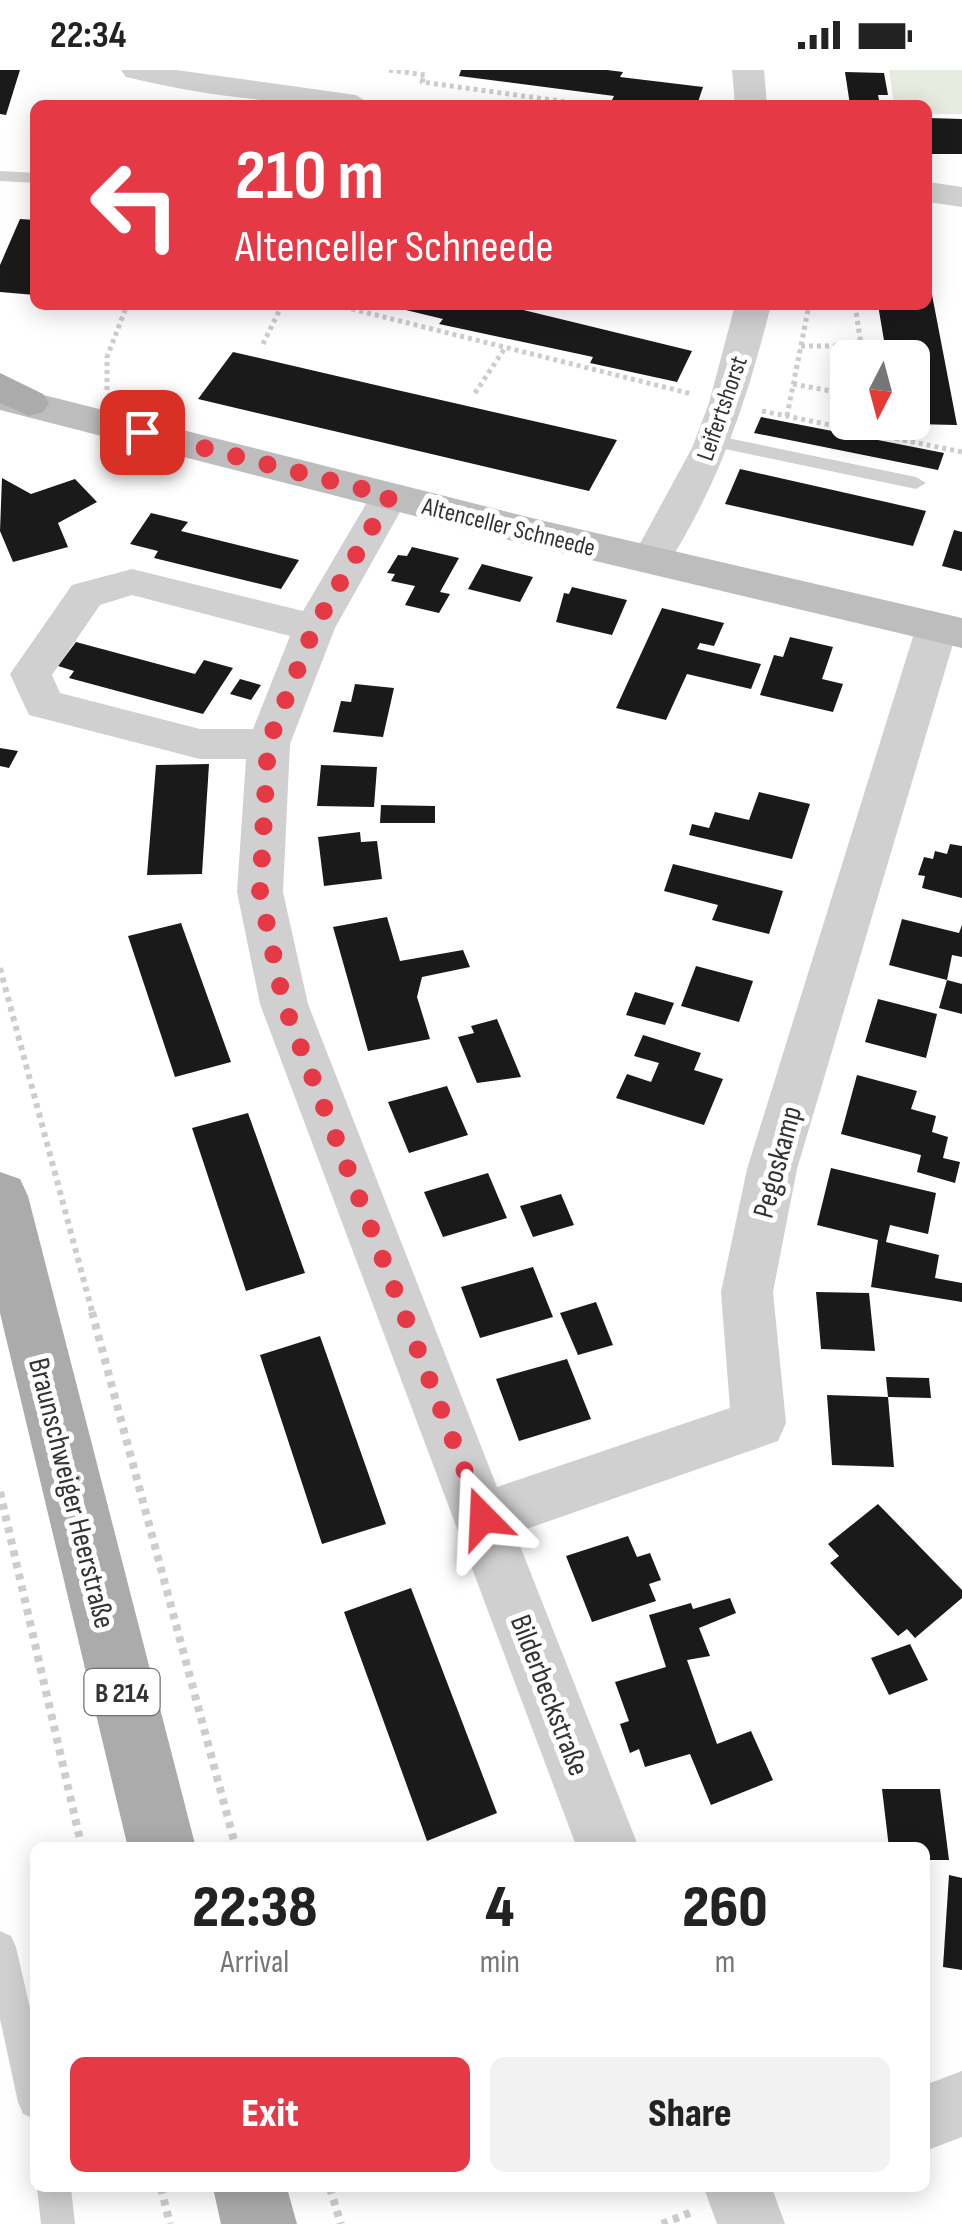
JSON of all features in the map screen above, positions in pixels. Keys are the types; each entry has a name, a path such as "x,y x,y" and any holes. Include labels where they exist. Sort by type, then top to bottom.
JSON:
{"main road":[{"name":"Altenceller Schneede","path":"7,397 390,496 950,630"},
{"name":"Braunschweiger Heerstraße","path":"0,1196 161,1842"},
{"path":"251,2192 259,2224"}],"street":[{"path":"136,70 182,94 277,100"},
{"path":"748,70 751,100"},
{"path":"932,193 962,197"},
{"name":"Leifertshorst","path":"651,560 714,441 752,310"},
{"name":"Bilderbeckstraße","path":"390,496 314,628 268,744 260,892 284,1004 606,1842"},
{"path":"268,744 200,744 44,704 31,674 86,596 132,582 314,628"},
{"name":"Pegoskamp","path":"483,1518 759,1423 747,1292 772,1170 950,630"},
{"path":"930,2116 962,2104"}],"lane":[{"path":"0,176 30,178"},
{"path":"714,441 916,483"},
{"path":"0,1946 30,2080"},
{"path":"54,2192 58,2224"}],"path":[{"path":"389,70 425,74 422,82 552,100"},
{"path":"107,423 107,356 125,310"},
{"path":"263,344 280,310"},
{"path":"356,310 830,425"},
{"path":"787,416 808,310"},
{"path":"856,310 861,340"},
{"path":"800,346 830,346"},
{"path":"475,393 505,348"},
{"path":"793,384 830,391"},
{"path":"901,440 962,452"},
{"path":"0,968 234,1842"},
{"path":"0,1492 81,1842"},
{"path":"162,2192 170,2224"},
{"path":"331,2192 341,2224"}],"shaded area":[{"path":"889,70 962,70 962,114 932,114 932,100 893,100"}],"building":[{"path":"0,70 20,70 6,115 0,114"},
{"path":"461,70 607,70 623,72 620,77 703,87 699,100 612,100 614,96 459,76"},
{"path":"845,72 884,73 888,95 878,95 879,100 849,100"},
{"path":"932,118 962,119 962,154 932,154"},
{"path":"20,219 30,220 30,295 0,292 0,265"},
{"path":"932,295 957,425 930,424 930,340 884,340 879,310 932,310"},
{"path":"406,310 524,310 692,351 677,382 590,363 593,357 439,324 443,319"},
{"path":"233,352 617,440 589,491 198,399"},
{"path":"761,417 830,431 830,440 878,440 944,453 938,470 754,433"},
{"path":"740,469 926,511 913,546 725,504"},
{"path":"2,478 31,494 75,479 97,502 58,523 68,547 13,562 0,531"},
{"path":"151,513 188,522 181,531 299,560 281,589 154,558 158,551 130,544"},
{"path":"954,530 962,532 962,571 942,566"},
{"path":"412,547 459,558 440,592 450,594 439,613 405,605 415,586 391,581 395,574 387,573 398,555 407,556"},
{"path":"482,564 533,577 520,602 468,589"},
{"path":"572,587 627,600 612,635 556,622 564,593 569,594"},
{"path":"662,608 724,623 714,646 700,643 697,649 761,664 751,689 687,674 666,720 616,708"},
{"path":"790,637 833,647 822,679 843,684 833,712 760,695 774,655 783,657"},
{"path":"76,642 195,674 204,660 233,668 203,714 69,678 74,671 58,666"},
{"path":"240,679 261,685 251,700 230,694"},
{"path":"355,684 394,688 383,737 333,732 341,701 351,702"},
{"path":"0,748 18,751 9,768 0,766"},
{"path":"209,764 202,874 147,875 156,765"},
{"path":"321,765 377,767 374,807 317,806"},
{"path":"759,792 810,804 792,859 689,835 692,824 709,828 715,812 749,820"},
{"path":"381,805 435,806 435,823 380,823"},
{"path":"360,832 361,842 377,841 382,879 324,886 318,837"},
{"path":"950,844 962,846 962,898 922,888 925,876 918,875 924,857 933,859 935,851 947,854"},
{"path":"673,864 783,891 769,934 712,920 718,905 664,891"},
{"path":"387,917 400,961 463,950 470,967 422,977 417,997 430,1039 368,1051 333,927"},
{"path":"902,919 959,933 962,925 962,957 952,955 947,980 889,965"},
{"path":"181,923 231,1062 175,1077 128,936"},
{"path":"696,966 753,981 739,1022 681,1006"},
{"path":"947,980 962,984 962,1014 939,1008"},
{"path":"635,992 674,1003 665,1025 626,1015"},
{"path":"878,999 937,1014 926,1058 865,1042"},
{"path":"497,1019 521,1077 477,1083 458,1037 474,1033 471,1026"},
{"path":"643,1035 701,1053 694,1070 723,1079 704,1125 616,1098 627,1074 651,1082 659,1063 634,1056"},
{"path":"857,1075 917,1091 911,1109 936,1116 932,1132 948,1137 943,1158 960,1162 955,1183 917,1172 921,1155 841,1134"},
{"path":"447,1086 468,1135 409,1153 388,1102"},
{"path":"248,1113 305,1273 246,1291 192,1128"},
{"path":"831,1168 936,1193 928,1234 890,1225 886,1242 939,1255 935,1278 962,1283 962,1302 871,1287 878,1240 817,1225"},
{"path":"488,1173 507,1218 443,1237 424,1192"},
{"path":"561,1194 574,1225 533,1237 520,1206"},
{"path":"533,1267 553,1317 480,1338 461,1287"},
{"path":"816,1292 869,1293 875,1351 821,1349"},
{"path":"596,1302 613,1345 578,1355 560,1313"},
{"path":"320,1336 386,1524 322,1544 260,1355"},
{"path":"567,1359 591,1419 519,1441 496,1379"},
{"path":"886,1377 929,1378 931,1398 888,1397"},
{"path":"827,1395 888,1397 894,1467 832,1465"},
{"path":"878,1504 962,1590 962,1598 915,1638 907,1629 898,1636 830,1563 839,1556 828,1544"},
{"path":"628,1536 637,1557 650,1553 661,1580 649,1584 656,1601 592,1622 566,1556"},
{"path":"411,1588 497,1813 427,1841 344,1612"},
{"path":"730,1598 736,1613 699,1628 710,1656 687,1660 717,1744 751,1731 773,1780 711,1805 690,1754 645,1767 639,1749 630,1753 620,1724 629,1721 615,1682 666,1667 649,1615 691,1603 693,1609"},
{"path":"910,1644 928,1680 889,1695 871,1658"},
{"path":"882,1789 940,1789 949,1860 930,1860 930,1842 888,1842"},
{"path":"949,1875 962,1878 962,1970 943,1967"}],"route":[{"path":"142,432 390,496 314,628 268,744 260,892 284,1004 483,1518"}]}
